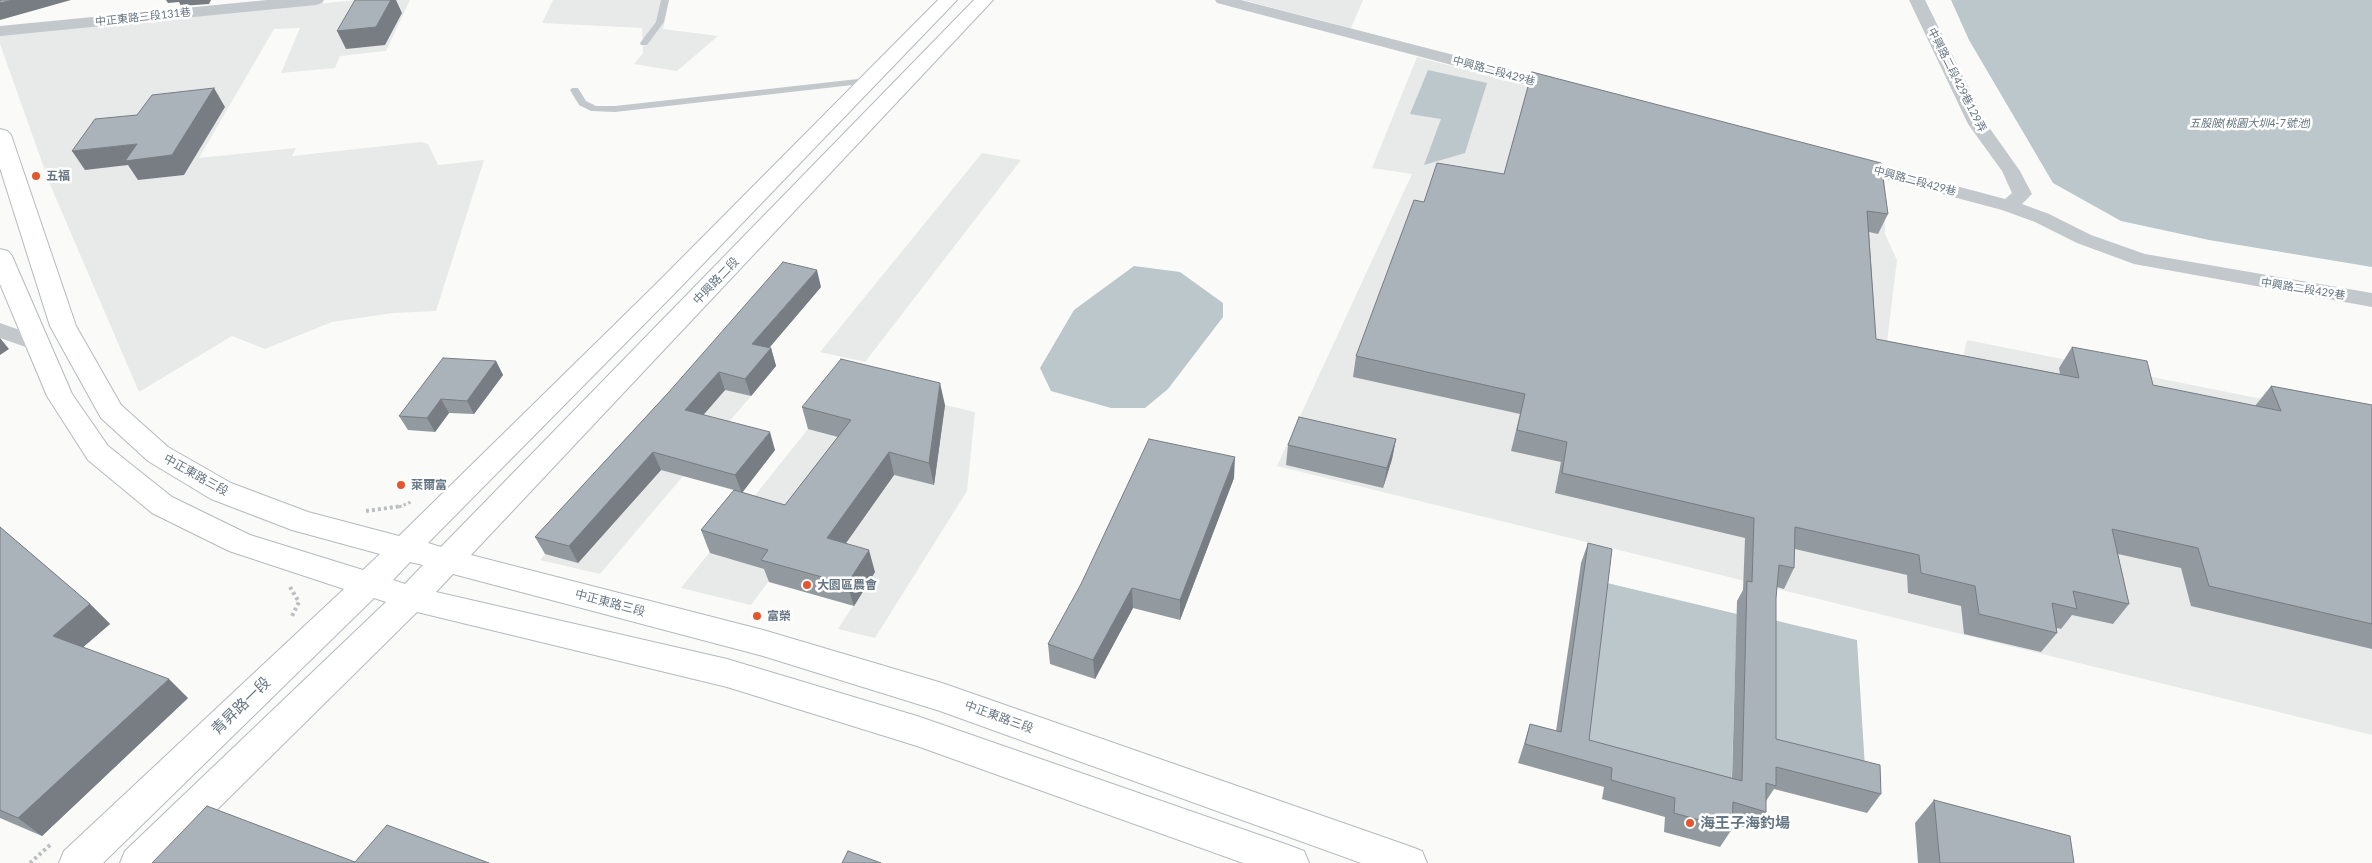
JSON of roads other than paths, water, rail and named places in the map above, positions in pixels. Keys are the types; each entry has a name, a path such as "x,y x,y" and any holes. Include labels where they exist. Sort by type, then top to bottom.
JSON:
{"main road":[{"path":"405,549 634,320 948,0"},
{"name":"中興路二段","path":"447,560 984,0"},
{"name":"中正東路三段","path":"0,135 63,326 112,411 158,454 221,490 302,522 764,644 942,697 1409,863"},
{"path":"0,256 60,396 98,453 162,505 240,543 411,598 727,673 917,731 1292,863"},
{"path":"634,320 669,329"},
{"name":"青昇路一段","path":"77,863 405,549"},
{"path":"138,863 411,598 447,560"}],"street":[{"name":"中正東路三段131巷","path":"0,31 316,0"},
{"name":"中興路二段429巷","path":"1223,0 1578,93"},
{"name":"中興路二段429巷129弄","path":"1917,0 1977,124 2010,171 2022,194 2008,206"},
{"name":"中興路二段429巷","path":"1836,160 2008,206 2042,218 2084,239 2141,260 2372,300"},
{"path":"0,330 37,344"}],"lane":[{"path":"644,43 660,22 665,0"},
{"path":"575,90 582,103 594,109 615,109 867,81"}],"water":[{"name":"五股陂(桃園大圳4-7號池)","path":"1951,0 2372,0 2372,267 2209,240 2121,221 2053,183 1969,40"},
{"path":"1428,70 1487,83 1465,153 1424,165 1441,119 1410,114"},
{"path":"1134,266 1180,272 1223,303 1223,317 1168,389 1145,408 1111,408 1051,391 1040,368 1074,310"},
{"path":"1603,582 1737,614 1731,800 1581,759"},
{"path":"1765,618 1857,640 1866,784 1764,758"}],"place":[{"name":"五福","path":"36,176"},
{"name":"萊爾富","path":"401,485"},
{"name":"大園區農會","path":"807,585"},
{"name":"富榮","path":"757,616"},
{"name":"海王子海釣場","path":"1690,823"}]}
